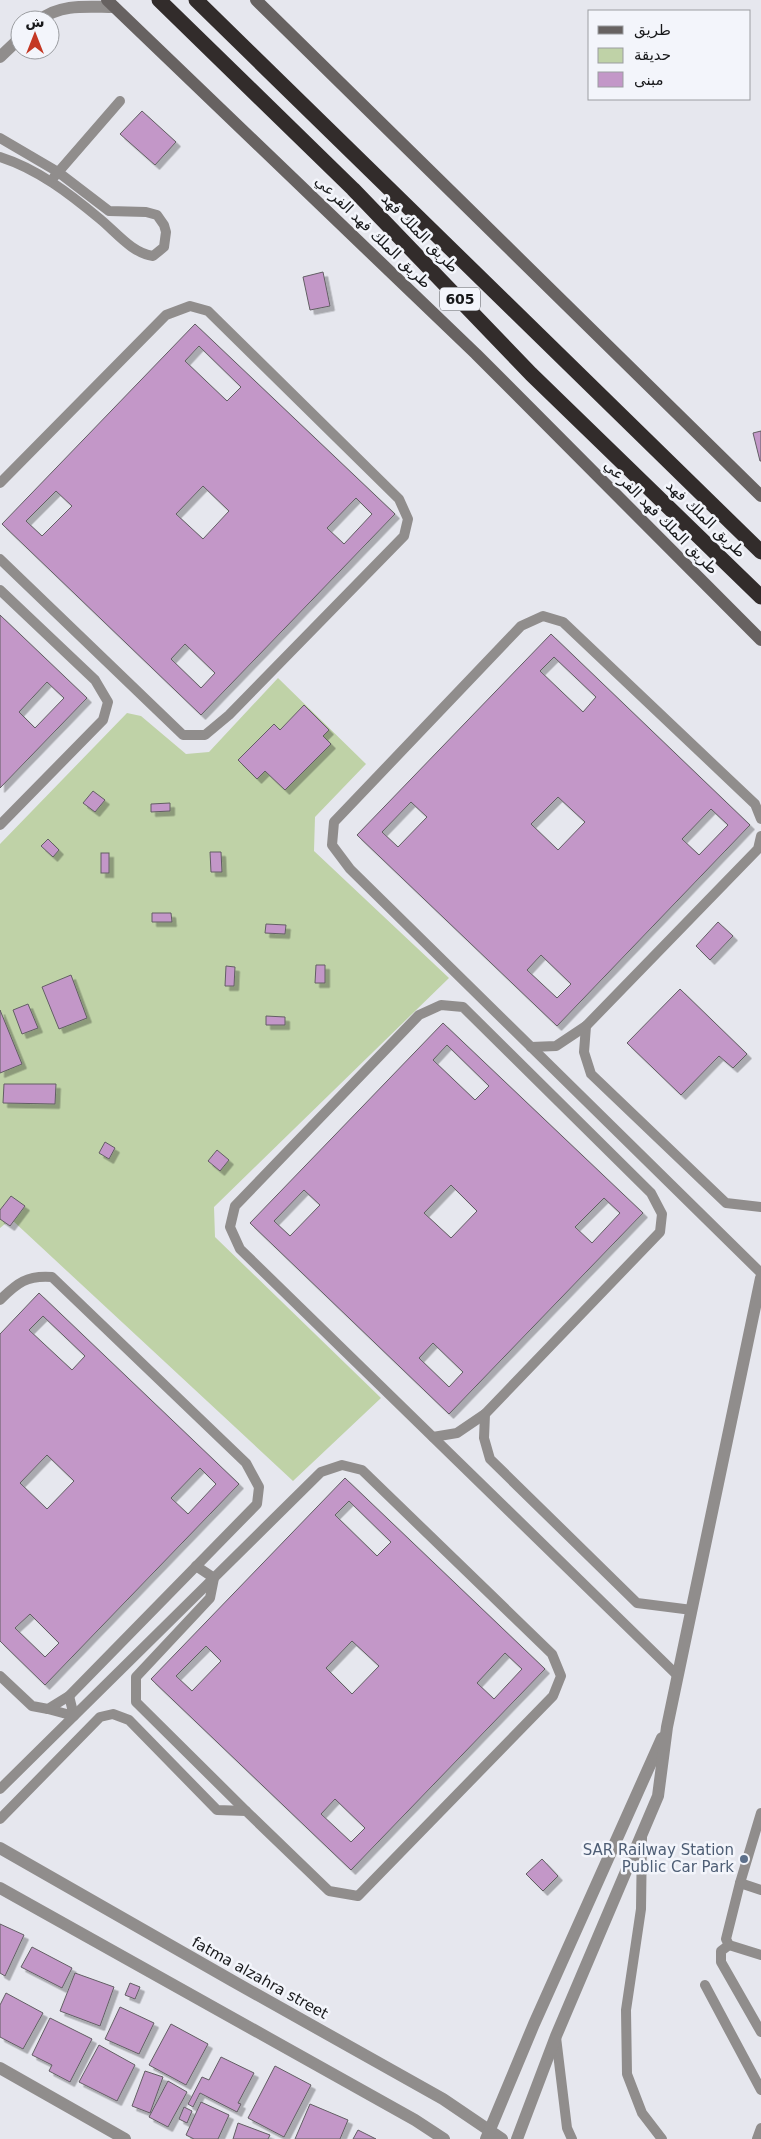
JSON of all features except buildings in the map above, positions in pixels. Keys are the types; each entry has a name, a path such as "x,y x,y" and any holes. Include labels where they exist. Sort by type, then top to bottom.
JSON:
{"highway":[{"name":"طريق الملك فهد","path":"159,0 353,189 531,374 761,597"},
{"name":"طريق الملك فهد","path":"196,0 761,552"}],"main road":[{"path":"256,0 761,496"},
{"name":"طريق الملك فهد الفرعي","path":"111,4 476,354 761,640"}],"street":[{"path":"60,10 73,6 111,4"},
{"path":"0,57 10,48"},
{"path":"748,483 761,486"},
{"path":"517,2139 556,2036 658,1796 667,1727 761,1278"},
{"path":"487,2135 534,2024 667,1727"},
{"name":"fatma alzahra street","path":"0,1848 443,2099 487,2135 502,2139"},
{"path":"0,1888 416,2120 444,2139"},
{"path":"0,2068 125,2139"}],"lane":[{"path":"50,181 120,101"},
{"path":"0,138 58,172 109,211 146,212 157,215 164,225 166,232 164,247 153,256 145,255 50,181 20,163 0,156"},
{"path":"102,221 109,211"},
{"path":"0,483 166,315 190,306 208,312 215,318 399,499 408,518 404,536 229,715 205,735 183,735 0,559"},
{"path":"0,590 95,680 108,702 103,720 0,825"},
{"path":"761,819 755,804 563,622 542,616 521,626 334,822 332,845 350,869 761,1273"},
{"path":"531,1047 556,1046 586,1026 758,848 761,836"},
{"path":"433,1437 457,1433 485,1414 660,1232 662,1214 651,1193 463,1007 441,1005 419,1015 235,1206 230,1227 240,1249 678,1676"},
{"path":"586,1026 584,1052 590,1074 726,1203 761,1207"},
{"path":"0,1300 15,1285 37,1276 52,1277 246,1463 259,1487 257,1504 69,1696 48,1709"},
{"path":"485,1414 484,1438 490,1459 637,1603 692,1610"},
{"path":"0,1789 321,1472 342,1465 362,1470 552,1654 561,1676 553,1696 358,1896 329,1891 136,1702 136,1677 210,1598 214,1578"},
{"path":"196,1566 214,1578"},
{"path":"0,1676 32,1706 74,1716 69,1696"},
{"path":"0,1819 100,1717 113,1714 129,1720 218,1810 246,1811"},
{"path":"761,1814 758,1832 740,1883 726,1939 729,1945 761,1955"},
{"path":"642,1833 641,1909 626,2010 627,2074 632,2093 642,2113 662,2139"},
{"path":"740,1883 761,1890"},
{"path":"729,1945 721,1951 721,1962 761,2032"},
{"path":"705,1986 761,2090"},
{"path":"556,2036 566,2128 572,2139"},
{"path":"757,2139 761,2128"}],"green space":[{"path":"278,678 366,764 315,817 314,851 449,978 214,1207 215,1237 381,1398 293,1481 11,1219 0,1228 0,844 127,713 141,716 186,754 209,752"}],"place":[{"name":"SAR Railway Station Public Car Park","path":"744,1859"}]}
